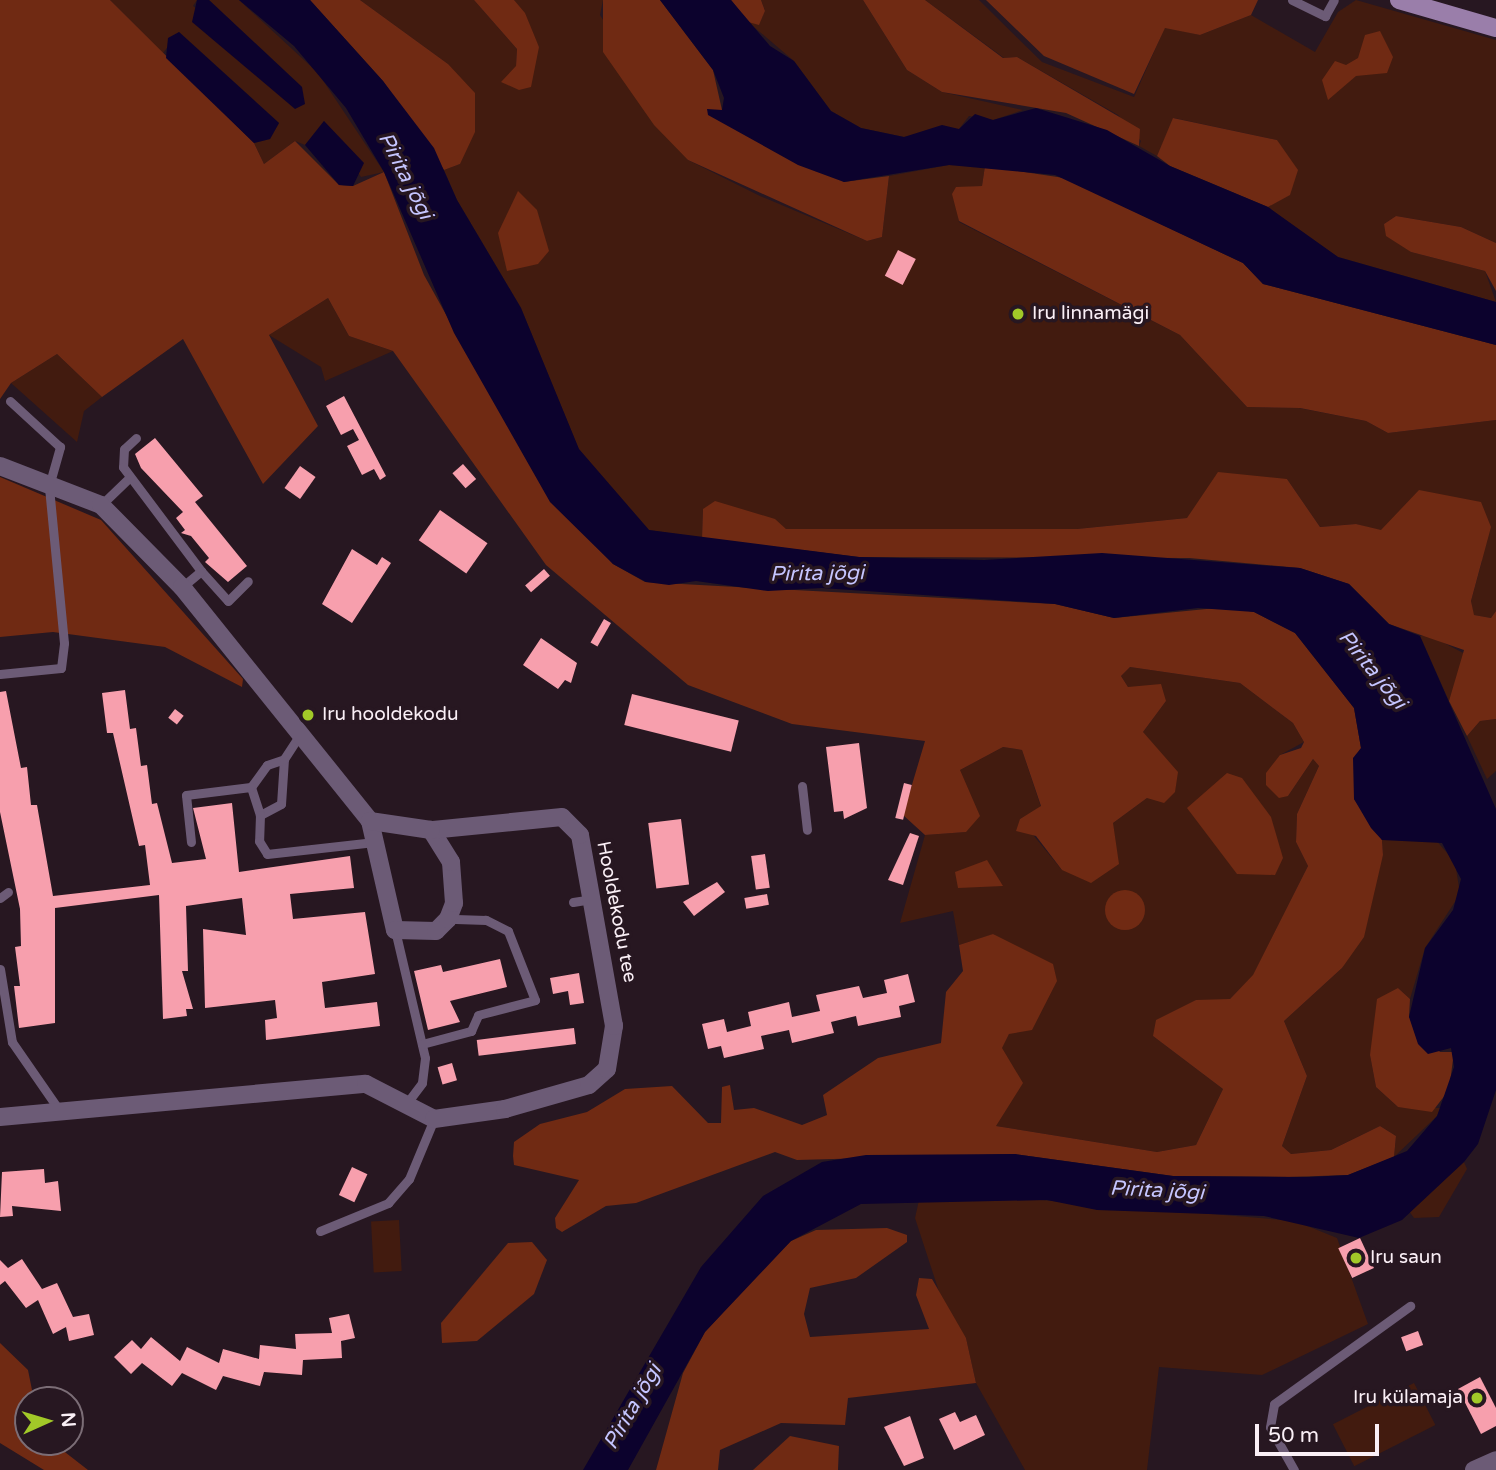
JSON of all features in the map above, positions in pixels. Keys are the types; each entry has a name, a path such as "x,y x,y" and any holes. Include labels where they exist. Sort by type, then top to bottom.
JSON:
{"main road":[{"path":"1399,0 1496,28"}],"street":[{"path":"0,466 101,505 182,587 370,821 395,930 436,931 449,919 451,862 431,830"},
{"name":"Hooldekodu tee","path":"370,821 431,830 562,817 580,835 595,899 614,1026 607,1069 589,1085 505,1109 434,1119"},
{"path":"0,1117 366,1084 434,1119"},
{"path":"1474,1470 1496,1460"}],"lane":[{"path":"1292,0 1325,16 1334,0"},
{"path":"0,674 61,668 49,486 60,447 10,401"},
{"path":"136,438 124,449 123,467 201,571 228,601 248,580"},
{"path":"101,505 130,477"},
{"path":"182,587 201,571"},
{"path":"260,815 281,804 284,759 301,733"},
{"path":"191,842 186,795 250,787 267,765 284,759"},
{"path":"802,786 807,830"},
{"path":"250,787 260,815 259,841 267,854 374,842"},
{"path":"572,902 595,899"},
{"path":"422,1044 471,1031 478,1014 535,1000 508,931 486,920 449,919"},
{"path":"395,930 422,1044 422,1083 406,1104"},
{"path":"0,969 12,1042 61,1111"},
{"path":"320,1231 388,1203 409,1179 434,1119"},
{"path":"1294,1470 1269,1427 1274,1404 1410,1306"}],"shaded area":[{"path":"0,0 110,0 254,143 264,164 295,141 339,185 353,186 384,172 424,275 528,462 613,564 645,582 1055,604 1114,618 1227,607 1254,612 1295,633 1354,708 1361,748 1354,799 1382,840 1383,855 1364,937 1342,968 1284,1021 1307,1076 1282,1146 1291,1154 1331,1150 1380,1126 1396,1136 1394,1157 1348,1175 1289,1177 1173,1176 1015,1154 797,1160 775,1152 636,1203 606,1206 562,1232 556,1228 555,1218 579,1180 514,1165 514,1142 540,1124 587,1112 625,1089 672,1086 708,1123 721,1123 722,1087 730,1085 734,1110 754,1108 802,1125 827,1115 823,1095 878,1058 941,1043 946,992 963,971 959,945 993,934 1053,964 1057,981 1032,1030 1009,1034 1002,1048 1023,1083 996,1126 1157,1152 1196,1145 1223,1089 1153,1036 1156,1020 1196,1000 1230,999 1253,975 1308,866 1296,842 1297,814 1319,766 1313,759 1288,796 1279,798 1266,785 1266,773 1280,755 1301,748 1304,742 1293,723 1240,683 1130,667 1121,676 1128,687 1161,684 1166,701 1143,732 1178,772 1175,792 1164,803 1147,798 1113,823 1119,864 1091,883 1062,870 1036,836 1016,831 1020,819 1041,806 1022,750 1003,747 960,770 980,816 966,832 925,835 903,815 925,741 792,724 688,685 546,565 393,351 349,336 328,298 269,335 318,426 263,484 183,339 102,397 57,354 11,383 0,399"},
{"path":"110,0 197,0 193,6 302,87 209,0 239,0 318,73 384,172 361,177 324,121 305,145 295,141 264,164 254,143 270,139 279,123 179,32 163,53"},
{"path":"310,0 360,0 448,64 475,93 475,132 460,164 444,170 383,81"},
{"path":"360,0 474,0 517,49 516,66 539,47 514,0 603,0 600,15 688,160 760,196 867,241 882,237 889,176 949,165 985,166 982,186 956,188 959,222 1180,335 1247,407 1299,408 1366,421 1388,433 1496,420 1496,611 1491,618 1473,615 1471,601 1482,561 1356,524 1320,527 1287,479 1187,518 1077,529 786,529 703,509 702,538 649,530 579,450 521,308 457,200 444,170 460,164 448,64"},
{"path":"474,0 514,0 525,13 539,47 531,87 519,90 501,82 516,66 517,49"},
{"path":"603,0 660,0 713,70 722,110 844,182 889,176 882,237 867,241 688,160 654,125 603,52"},
{"path":"731,0 761,0 765,11 759,25 748,22"},
{"path":"761,0 863,0 907,70 942,92 1023,110 993,120 969,116 959,129 904,137 861,128 831,111 794,61 748,22 759,24 765,11"},
{"path":"863,0 925,0 1003,58 1017,57 1140,129 1139,146 1066,113 942,92 907,70"},
{"path":"925,0 979,0 1042,62 1134,97 1165,27 1200,35 1251,15 1315,52 1338,12 1356,0 1496,40 1496,243 1461,227 1396,216 1384,224 1411,252 1485,271 1496,302 1338,257 1281,217 1268,207 1289,195 1277,140 1174,118 1157,156 1139,146 1141,141 1118,115 1017,57 1004,58"},
{"path":"986,0 1258,0 1251,15 1200,35 1165,28 1134,94 1044,56"},
{"path":"1380,31 1393,57 1387,73 1356,76 1328,100 1322,80 1335,61 1346,65 1358,58 1365,35"},
{"path":"1173,118 1277,140 1298,170 1290,195 1268,207 1170,166 1157,156"},
{"path":"985,166 1064,178 1243,263 1263,284 1496,345 1496,420 1388,433 1366,421 1300,408 1247,407 1180,335 959,221 952,194 956,187 982,186"},
{"path":"518,191 537,210 549,251 538,264 507,271 498,233"},
{"path":"1396,216 1461,227 1496,243 1496,291 1485,271 1411,252 1386,236 1384,224"},
{"path":"328,298 349,336 393,351 325,381 321,367 269,335"},
{"path":"57,354 102,397 84,411 77,442 11,383"},
{"path":"1218,472 1287,479 1320,527 1356,524 1381,530 1419,490 1481,502 1491,527 1471,601 1474,615 1491,618 1496,611 1496,719 1480,721 1467,736 1449,701 1464,650 1389,624 1349,584 1300,568 1189,558 859,557 702,538 703,509 715,501 775,519 786,529 1077,529 1187,518"},
{"path":"0,477 101,520 243,679 242,687 165,647 53,632 0,637"},
{"path":"1429,635 1467,655 1449,701 1420,636"},
{"path":"1130,667 1240,683 1293,723 1304,742 1280,755 1288,796 1313,759 1319,766 1297,814 1296,842 1308,866 1253,976 1229,1000 1196,1000 1153,1036 1223,1089 1196,1145 1157,1152 996,1126 1001,1049 1009,1034 994,934 959,945 953,911 900,923 925,835 965,832 960,770 1003,747 1022,750 1041,807 1020,819 1062,870 1112,844 1113,823 1147,798 1143,732 1166,701 1128,687 1121,676"},
{"path":"1496,719 1496,771 1487,779 1467,736 1480,721"},
{"path":"1227,773 1242,778 1271,817 1283,858 1275,875 1237,874 1187,808"},
{"path":"1434,838 1455,862 1460,894 1425,948 1410,999 1398,988 1370,1055 1376,1087 1398,1107 1441,1108 1437,1116 1394,1157 1396,1136 1380,1126 1331,1150 1291,1154 1282,1146 1307,1076 1284,1021 1342,968 1383,855 1382,840"},
{"path":"987,860 1003,886 958,888 955,872"},
{"path":"1125,890 1139,896 1145,910 1139,924 1125,930 1111,924 1105,910 1111,896"},
{"path":"1398,988 1410,999 1409,1017 1440,1052 1454,1052 1449,1090 1432,1112 1398,1107 1376,1087 1370,1055 1377,999"},
{"path":"1464,1162 1467,1169 1439,1217 1414,1218 1409,1211"},
{"path":"1003,1197 1295,1221 1337,1238 1368,1324 1262,1375 1159,1367 1147,1470 1025,1470 976,1383 966,1338 945,1310 915,1218 919,1200"},
{"path":"399,1220 402,1271 374,1272 371,1221"},
{"path":"887,1228 907,1235 907,1242 856,1278 810,1288 804,1314 810,1337 929,1329 916,1295 919,1278 932,1279 966,1338 976,1383 848,1398 845,1425 781,1423 720,1450 718,1470 656,1470 683,1373 705,1332 765,1266 791,1241 816,1230"},
{"path":"532,1242 547,1260 534,1294 477,1341 442,1343 441,1323 508,1243"},
{"path":"0,1343 28,1370 31,1386 14,1386 14,1452 0,1443"},
{"path":"1414,1383 1435,1425 1354,1466 1333,1424"},
{"path":"790,1436 839,1446 838,1470 753,1470"},
{"path":"21,1456 70,1456 88,1470 44,1470"}],"water":[{"path":"197,0 209,0 302,87 305,104 295,109 192,22"},
{"name":"Pirita jõgi","path":"239,0 310,0 383,81 434,148 457,200 521,308 579,449 649,530 859,557 984,560 1102,553 1300,568 1349,584 1389,624 1420,636 1496,809 1496,1090 1478,1144 1464,1162 1402,1220 1359,1238 1264,1216 1097,1210 1047,1200 861,1204 791,1241 705,1332 628,1470 583,1470 701,1267 763,1196 822,1162 866,1155 1015,1154 1173,1176 1309,1177 1348,1175 1407,1151 1437,1116 1454,1067 1451,1048 1428,1054 1418,1044 1409,1017 1425,948 1453,910 1461,879 1442,843 1382,840 1371,828 1354,799 1353,758 1361,748 1354,708 1295,633 1254,612 1198,608 1114,618 1055,604 822,588 768,591 696,581 669,585 646,582 613,564 550,502 454,333 384,172 346,108 294,46"},
{"path":"660,0 731,0 770,46 794,61 831,111 861,128 904,137 942,125 959,129 975,114 993,120 1036,108 1107,130 1170,166 1268,207 1338,257 1496,302 1496,345 1263,284 1243,263 1055,175 949,165 844,182 798,165 708,115 707,109 722,110 724,98 713,70"},
{"path":"179,32 279,123 270,139 254,143 166,58 168,38"},
{"path":"324,121 364,163 353,186 339,185 305,145"}],"building":[{"path":"898,250 916,259 903,285 885,276"},
{"path":"344,396 386,476 380,480 374,469 362,475 347,446 359,440 353,429 341,435 326,406"},
{"path":"155,438 203,496 195,502 247,566 228,582 205,562 209,558 191,536 181,533 185,530 176,518 183,512 141,468 135,454"},
{"path":"463,464 476,479 466,488 452,473"},
{"path":"300,466 316,477 300,499 285,488"},
{"path":"440,510 488,543 466,574 419,540"},
{"path":"352,549 377,565 382,557 391,563 352,623 322,604"},
{"path":"544,569 550,576 531,592 525,585"},
{"path":"604,619 611,623 597,646 590,642"},
{"path":"541,638 577,663 571,683 565,680 558,689 523,665"},
{"path":"125,690 130,729 136,728 141,766 147,765 152,804 157,803 172,863 206,859 193,808 232,803 239,872 350,856 354,888 290,894 293,919 365,912 375,974 322,982 325,1008 377,1002 380,1026 266,1040 265,1020 277,1018 275,1000 205,1008 203,929 246,935 242,898 186,906 188,971 182,971 193,1009 186,1009 187,1016 163,1019 159,895 55,908 55,1023 19,1028 14,986 20,986 15,947 21,946 20,909 0,812 0,692 6,691 21,768 27,767 31,805 37,805 53,896 150,885 145,845 139,846 113,733 107,733 102,693"},
{"path":"632,694 739,721 731,752 624,725"},
{"path":"175,709 184,716 177,724 168,718"},
{"path":"859,743 867,808 844,819 843,811 834,812 826,747"},
{"path":"904,783 912,785 903,820 895,818"},
{"path":"681,819 689,885 656,889 648,823"},
{"path":"910,833 919,836 903,885 888,880"},
{"path":"765,854 770,888 756,890 751,856"},
{"path":"717,882 725,892 694,916 683,902"},
{"path":"767,894 769,905 746,909 744,898"},
{"path":"500,959 507,987 450,1001 460,1022 428,1030 414,971 441,965 443,972"},
{"path":"579,973 584,1003 570,1005 568,991 553,994 550,978"},
{"path":"908,974 915,1002 899,1006 901,1017 858,1026 856,1016 831,1022 834,1033 792,1043 789,1030 761,1036 764,1049 724,1058 721,1046 708,1049 702,1024 724,1019 727,1032 751,1026 748,1012 789,1002 792,1017 820,1011 816,995 859,986 863,998 887,993 884,980"},
{"path":"574,1028 576,1044 479,1056 477,1040"},
{"path":"452,1063 457,1080 443,1084 438,1067"},
{"path":"352,1167 367,1174 354,1202 339,1195"},
{"path":"44,1169 45,1183 58,1181 61,1211 12,1206 13,1216 0,1217 2,1172"},
{"name":"Iru saun","path":"1360,1238 1374,1268 1352,1278 1338,1248"},
{"path":"22,1259 42,1289 57,1283 73,1317 89,1314 94,1335 69,1341 66,1327 53,1334 38,1300 26,1308 5,1281 0,1285 0,1260 8,1268"},
{"path":"349,1314 355,1338 341,1341 342,1358 303,1360 302,1375 264,1372 260,1386 223,1376 216,1390 182,1373 172,1386 142,1363 131,1374 114,1357 132,1340 141,1349 151,1337 180,1361 187,1347 219,1363 223,1349 259,1359 260,1345 296,1349 295,1334 332,1333 329,1318"},
{"path":"1418,1331 1423,1345 1406,1351 1401,1337"},
{"name":"Iru külamaja","path":"1480,1377 1496,1408 1496,1426 1481,1434 1458,1389"},
{"path":"955,1412 960,1422 976,1415 985,1435 954,1450 939,1419"},
{"path":"910,1416 924,1458 904,1466 884,1427"}],"place":[{"name":"Iru linnamägi","path":"1018,314"},
{"name":"Iru hooldekodu","path":"308,715"},
{"name":"Iru saun","path":"1356,1258"},
{"name":"Iru külamaja","path":"1477,1398"}]}
